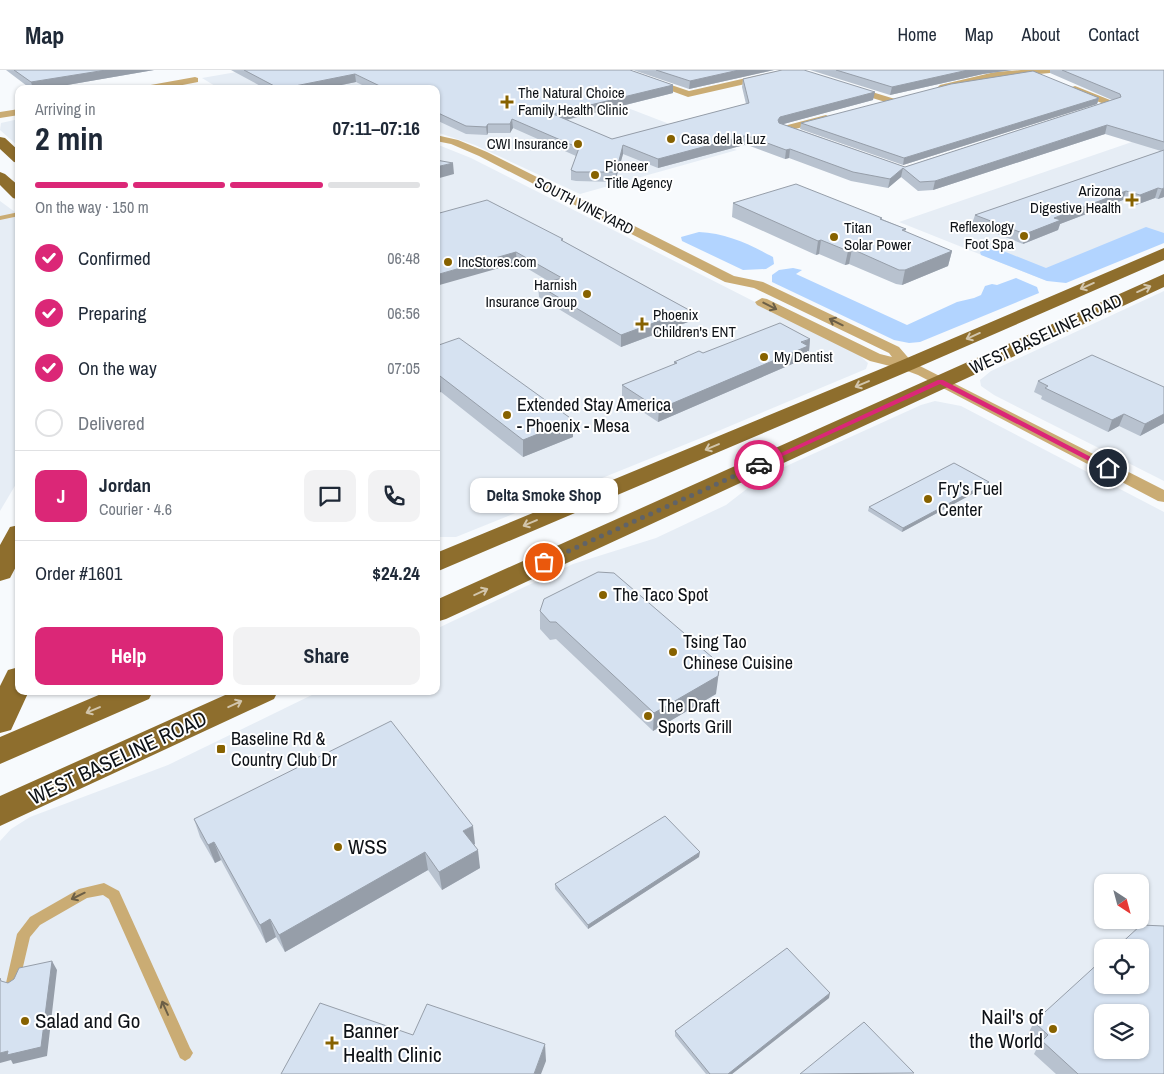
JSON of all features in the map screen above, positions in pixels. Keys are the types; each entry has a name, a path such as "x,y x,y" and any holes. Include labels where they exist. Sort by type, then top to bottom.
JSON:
{"main road":[{"path":"0,141 15,155"},
{"path":"0,177 15,191"},
{"name":"WEST BASELINE ROAD","path":"440,561 907,365 1164,253"},
{"name":"WEST BASELINE ROAD","path":"440,610 1164,280"},
{"path":"0,572 15,541"},
{"path":"0,721 15,687"},
{"path":"0,751 129,695"},
{"name":"WEST BASELINE ROAD","path":"0,812 254,695"}],"street":[{"path":"618,70 688,94 795,70 806,74"},
{"path":"176,72 196,84"},
{"path":"929,91 996,75 1031,72 1049,74"},
{"path":"1066,85 1112,104 1093,110"},
{"path":"844,86 896,100 875,105"},
{"path":"0,115 15,113"},
{"path":"802,135 784,129 839,115"},
{"path":"0,120 15,118"},
{"name":"SOUTH VINEYARD","path":"440,139 454,142 483,154 730,279 740,291 875,358 907,365 1164,497"}],"lane":[{"path":"0,218 15,215"},
{"path":"13,983 24,934 35,921 84,893 104,889 114,896 185,1052"}],"shaded area":[{"path":"248,70 529,70 737,150 580,194 475,145 440,133 440,85 213,85 202,78"},
{"path":"15,120 15,143 0,130 1,123"},
{"path":"1164,131 1164,242 1047,281 899,222"},
{"path":"440,146 471,158 858,354 868,363 866,369 456,537 440,537"},
{"path":"0,201 15,212 15,486 0,511"},
{"path":"1146,227 1164,233 1164,243 1066,283 1047,281 981,255 980,252 993,247 1046,268"},
{"path":"699,232 719,234 746,244 773,257 774,264 766,269 743,270 682,241 681,237"},
{"path":"793,268 802,270 796,274 907,325 957,302 981,295 985,286 997,285 1016,278 1037,287 1039,293 920,342 909,343 894,340 772,282 772,275 779,270"},
{"path":"1164,291 1164,481 994,395 981,386 980,380 991,371"},
{"path":"935,401 961,406 1164,512 1164,1074 0,1074 0,841 11,829 30,817 168,765 312,695 440,695 440,627 573,564 656,538 726,505 762,477 921,405"}],"building":[{"path":"14,70 106,70 31,82"},
{"path":"244,70 630,70 673,85 553,114 612,139 749,103 743,79 782,70 804,70 875,92 780,117 779,123 905,167 1121,97 1120,94 1062,70 1164,70 1164,142 1107,125 935,181 920,182 903,168 890,179 853,172 790,149 786,150 744,136 658,159 623,145 616,172 576,172 571,170 579,148 512,119 510,124 488,124 486,127 466,126 440,114 440,85 378,85 355,74 300,85 272,85"},
{"path":"656,70 739,70 690,81"},
{"path":"836,70 968,70 892,87"},
{"path":"1033,71 1099,98 904,158 801,123 951,84"},
{"path":"1164,150 1164,188 1162,189 1158,188 1140,195 1126,191 1054,218 1061,220 1025,234 975,215"},
{"path":"440,161 453,163 440,166"},
{"name":"Titan Solar Power","path":"796,184 882,218 880,219 906,229 902,230 952,251 905,270 899,270 852,249 848,251 821,240 818,241 733,203"},
{"path":"487,200 563,239 561,240 689,310 621,335 538,285 562,278 516,252 440,274 440,213"},
{"path":"780,323 810,339 801,342 808,346 659,409 622,385 677,363 674,362 699,351 703,353"},
{"name":"Extended Stay America - Phoenix - Mesa","path":"459,338 573,420 523,440 440,376 440,345"},
{"path":"1092,355 1164,387 1164,414 1145,424 1124,414 1112,420 1045,388 1048,386 1038,381"},
{"name":"Fry's Fuel Center","path":"954,463 989,482 903,528 869,507"},
{"path":"598,572 614,573 720,664 718,676 654,713 556,622 550,622 540,611 544,599"},
{"name":"WSS","path":"391,721 473,826 463,831 478,850 439,872 425,852 279,935 270,919 260,925 214,842 208,845 194,819"},
{"path":"665,816 700,852 588,925 555,884"},
{"path":"1149,925 1164,926 1164,1074 1078,1074 1042,1041 1048,1035 1034,1022 1094,967 1094,994 1149,994 1149,939 1126,939 1137,929 1149,929"},
{"path":"787,948 830,993 728,1074 710,1074 675,1031"},
{"name":"Salad and Go","path":"52,961 41,1047 7,1055 8,1051 0,1053 0,978 1,981 8,983 14,979 19,968"},
{"path":"320,1003 413,1035 427,1004 545,1044 534,1074 281,1074"},
{"path":"864,1022 914,1073 800,1074"}],"way so far":[{"path":"544,562 759,465"}],"place":[{"name":"The Natural Choice Family Health Clinic","path":"507,102"},
{"name":"Casa del la Luz","path":"671,139"},
{"name":"CWI Insurance","path":"578,144"},
{"name":"Pioneer Title Agency","path":"595,175"},
{"name":"Arizona Digestive Health","path":"1132,200"},
{"name":"Reflexology Foot Spa","path":"1024,236"},
{"name":"Titan Solar Power","path":"834,237"},
{"name":"IncStores.com","path":"448,262"},
{"name":"Harnish Insurance Group","path":"587,294"},
{"name":"Phoenix Children's ENT","path":"642,324"},
{"name":"My Dentist","path":"764,357"},
{"name":"Extended Stay America - Phoenix - Mesa","path":"507,415"},
{"name":"Fry's Fuel Center","path":"928,499"},
{"name":"Delta Smoke Shop","path":"544,562"},
{"name":"The Taco Spot","path":"603,595"},
{"name":"Tsing Tao Chinese Cuisine","path":"673,652"},
{"name":"The Draft Sports Grill","path":"648,716"},
{"name":"Baseline Rd & Country Club Dr","path":"221,749"},
{"name":"WSS","path":"338,847"},
{"name":"Salad and Go","path":"25,1021"},
{"name":"Nail's of the World","path":"1053,1029"},
{"name":"Banner Health Clinic","path":"332,1043"}],"route":[{"path":"759,465 940,382 1108,468"}]}
